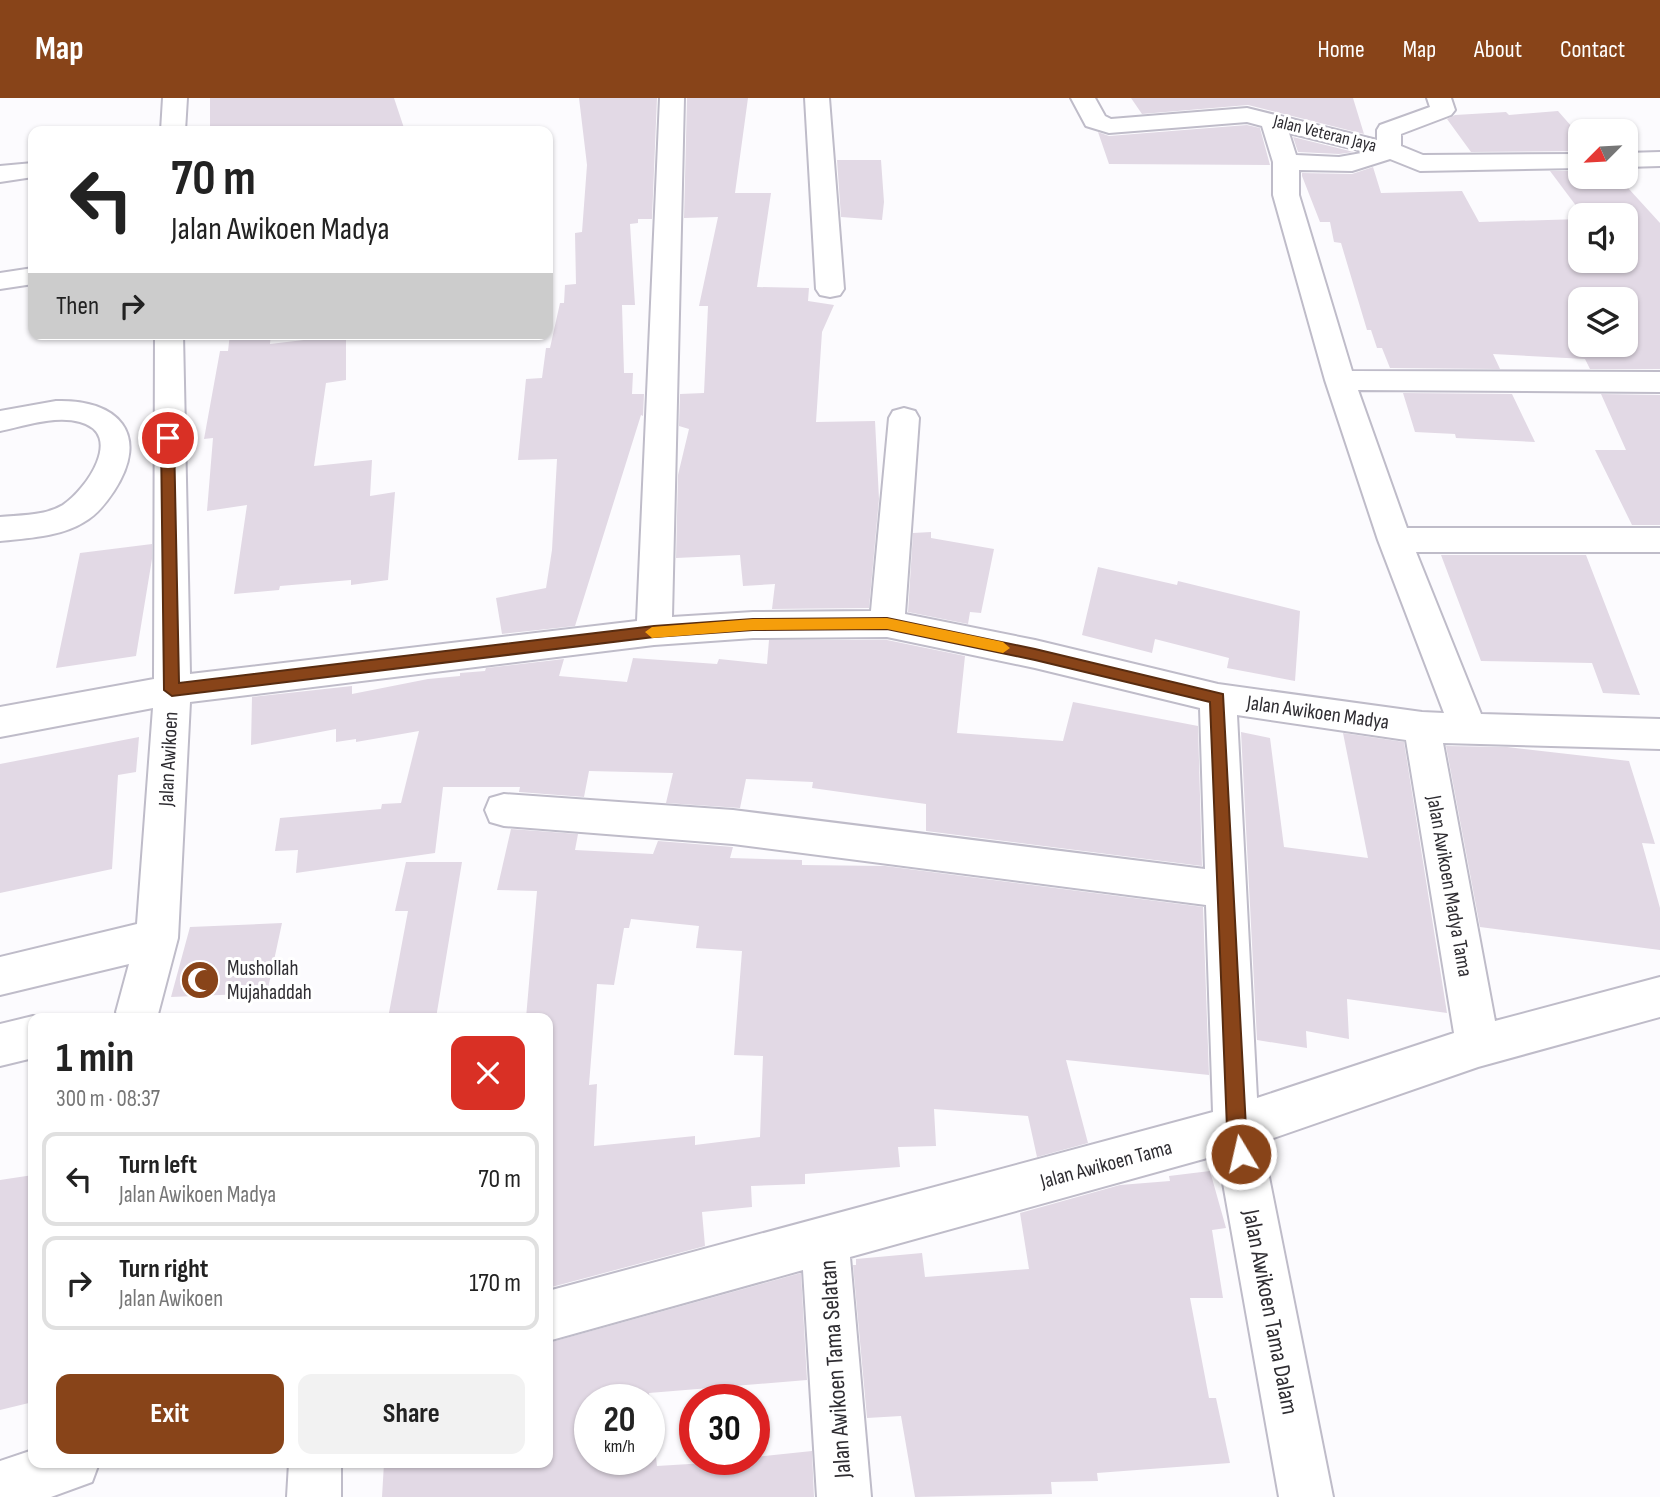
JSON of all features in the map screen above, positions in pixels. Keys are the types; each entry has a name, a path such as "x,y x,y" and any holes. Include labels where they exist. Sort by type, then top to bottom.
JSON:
{"street":[{"path":"173,126 175,98"},
{"path":"654,632 672,98"},
{"path":"817,98 830,289"},
{"name":"Jalan Veteran Jaya","path":"1083,98 1095,121 1109,125 1213,115 1247,115 1389,150 1408,160 1433,165 1568,161"},
{"path":"1286,162 1357,164 1373,161 1389,150 1389,130 1443,110 1438,98"},
{"path":"1272,119 1286,162 1286,195 1340,380 1395,540 1468,728"},
{"path":"1638,160 1660,159"},
{"path":"0,174 28,171"},
{"path":"0,281 28,277"},
{"name":"Jalan Awikoen","path":"139,1013 157,938 172,690 169,340"},
{"path":"1340,380 1660,382"},
{"path":"0,421 60,410 77,411 104,421 112,430 116,447 108,478 96,497 74,514 56,522 0,529"},
{"path":"887,624 904,418"},
{"path":"116,447 168,438"},
{"path":"1395,540 1660,540"},
{"name":"Jalan Awikoen Madya","path":"0,722 172,690 654,632 753,625 887,624 1035,654 1218,698 1422,727 1660,734"},
{"name":"Jalan Awikoen Tama Dalam","path":"1218,698 1236,1128 1306,1497"},
{"name":"Jalan Awikoen Madya Tama","path":"1422,727 1478,1046"},
{"path":"504,810 733,827 1227,890"},
{"path":"0,975 157,938"},
{"name":"Jalan Awikoen Tama","path":"553,1315 1236,1128 1478,1046 1660,997"},
{"path":"0,1045 28,1038"},
{"name":"Jalan Awikoen Tama Selatan","path":"825,1241 844,1497"},
{"path":"0,1488 58,1468"},
{"path":"314,1497 315,1468"}],"building":[{"path":"210,98 394,98 403,126 210,126"},
{"path":"579,98 657,98 652,219 638,219 638,223 630,224 635,305 622,305 624,373 633,373 632,394 644,394 643,416 641,415 575,626 502,634 496,598 546,588 552,550 557,459 518,460 526,379 542,378 546,348 550,348 553,340 560,303 564,303 565,285 576,284 575,233 582,232 587,165"},
{"path":"687,98 748,98 735,193 771,193 757,287 809,288 808,301 834,305 822,332 816,422 875,421 879,499 869,608 772,609 775,584 743,586 740,555 676,558 678,475 689,429 679,426 680,394 704,393 708,306 699,306 718,217 684,218"},
{"path":"1131,98 1353,98 1364,134 1248,105 1142,114"},
{"path":"1558,111 1568,122 1568,151 1471,152 1447,119 1455,115 1506,112 1509,115"},
{"path":"1247,125 1260,128 1270,165 1109,164 1098,132 1109,136"},
{"path":"1293,137 1354,152 1298,152"},
{"path":"837,160 881,160 884,202 882,220 841,217"},
{"path":"1373,167 1381,193 1462,191 1479,222 1568,219 1568,273 1638,273 1638,203 1574,203 1550,171 1568,171 1568,189 1629,189 1660,223 1660,369 1590,369 1585,359 1493,354 1500,369 1390,368 1382,348 1377,348 1371,330 1367,330 1341,243 1334,242 1330,222 1320,222 1302,173 1352,174"},
{"path":"229,340 270,340 270,344 304,340 346,340 346,380 326,383 314,466 372,460 370,496 395,492 388,580 351,585 351,580 280,586 279,590 234,594 247,505 207,511 213,438 204,439 220,351 228,351"},
{"path":"1403,393 1512,394 1535,442 1456,438 1455,434 1415,432"},
{"path":"1601,394 1660,395 1660,525 1632,525 1595,450 1626,450"},
{"path":"931,532 931,538 994,549 981,613 970,612 968,624 908,612 913,533"},
{"path":"152,544 152,559 136,656 56,668 80,553"},
{"path":"1441,555 1586,555 1640,695 1603,693 1592,663 1481,661"},
{"path":"1098,567 1177,585 1178,581 1300,611 1295,681 1227,668 1229,658 1155,639 1152,653 1082,635"},
{"path":"769,640 887,640 965,656 957,733 1063,741 1073,702 1198,726 1202,866 926,831 926,804 812,788 813,782 746,779 740,808 666,803 673,773 589,771 584,797 519,792 520,787 443,787 435,853 296,873 298,850 275,851 280,818 381,809 382,804 401,803 419,731 356,742 356,739 336,742 336,729 251,745 252,697 352,686 352,694 428,679 460,676 460,673 485,671 486,668 564,659 559,676 627,682 633,658 717,664 719,659 767,664"},
{"path":"1241,732 1270,738 1284,847 1368,858 1343,733 1404,742 1447,1013 1347,999 1349,1039 1306,1031 1307,1048 1257,1040"},
{"path":"139,737 136,772 118,775 112,869 0,893 0,764"},
{"path":"1446,746 1507,747 1629,761 1655,844 1642,843 1660,908 1660,950 1480,927"},
{"path":"511,829 578,834 575,850 653,854 658,841 733,847 730,858 802,860 802,865 885,866 1203,907 1209,1075 1066,1060 1088,1143 1037,1157 1028,1116 934,1109 936,1146 898,1147 900,1167 805,1174 805,1184 751,1186 752,1207 702,1212 705,1246 553,1287 553,1013 526,1013 537,891 497,890","holes":["631,919 699,926 696,948 742,951 734,1055 763,1056 760,1137 695,1145 695,1136 594,1146 597,1084 589,1085 597,984 614,985 624,928 629,928"]},
{"path":"406,862 462,862 437,1013 389,1013 408,911 395,911"},
{"path":"282,923 267,993 171,997 190,927"},
{"path":"1210,1171 1226,1228 1212,1230 1223,1298 1190,1298 1209,1398 1216,1398 1230,1463 1097,1473 1098,1481 1051,1482 1052,1494 915,1497 901,1416 867,1418 853,1265 856,1265 856,1259 922,1253 925,1277 1029,1269 1020,1213 1120,1185 1170,1181 1169,1176"},
{"path":"28,1176 28,1403 0,1410 0,1180"},
{"path":"801,1273 807,1380 758,1384 679,1384 679,1391 665,1392 665,1384 574,1384 574,1475 665,1475 665,1466 679,1465 679,1475 770,1475 770,1455 812,1451 814,1497 382,1497 384,1468 553,1468 553,1342"}],"slow traffic":[{"path":"652,632 753,625 887,624 1003,648"}],"place":[{"name":"Mushollah Mujahaddah","path":"200,980"}],"route":[{"path":"168,438 172,690 654,632 753,625 887,624 1035,654 1218,698 1236,1128 1241,1154"}]}
